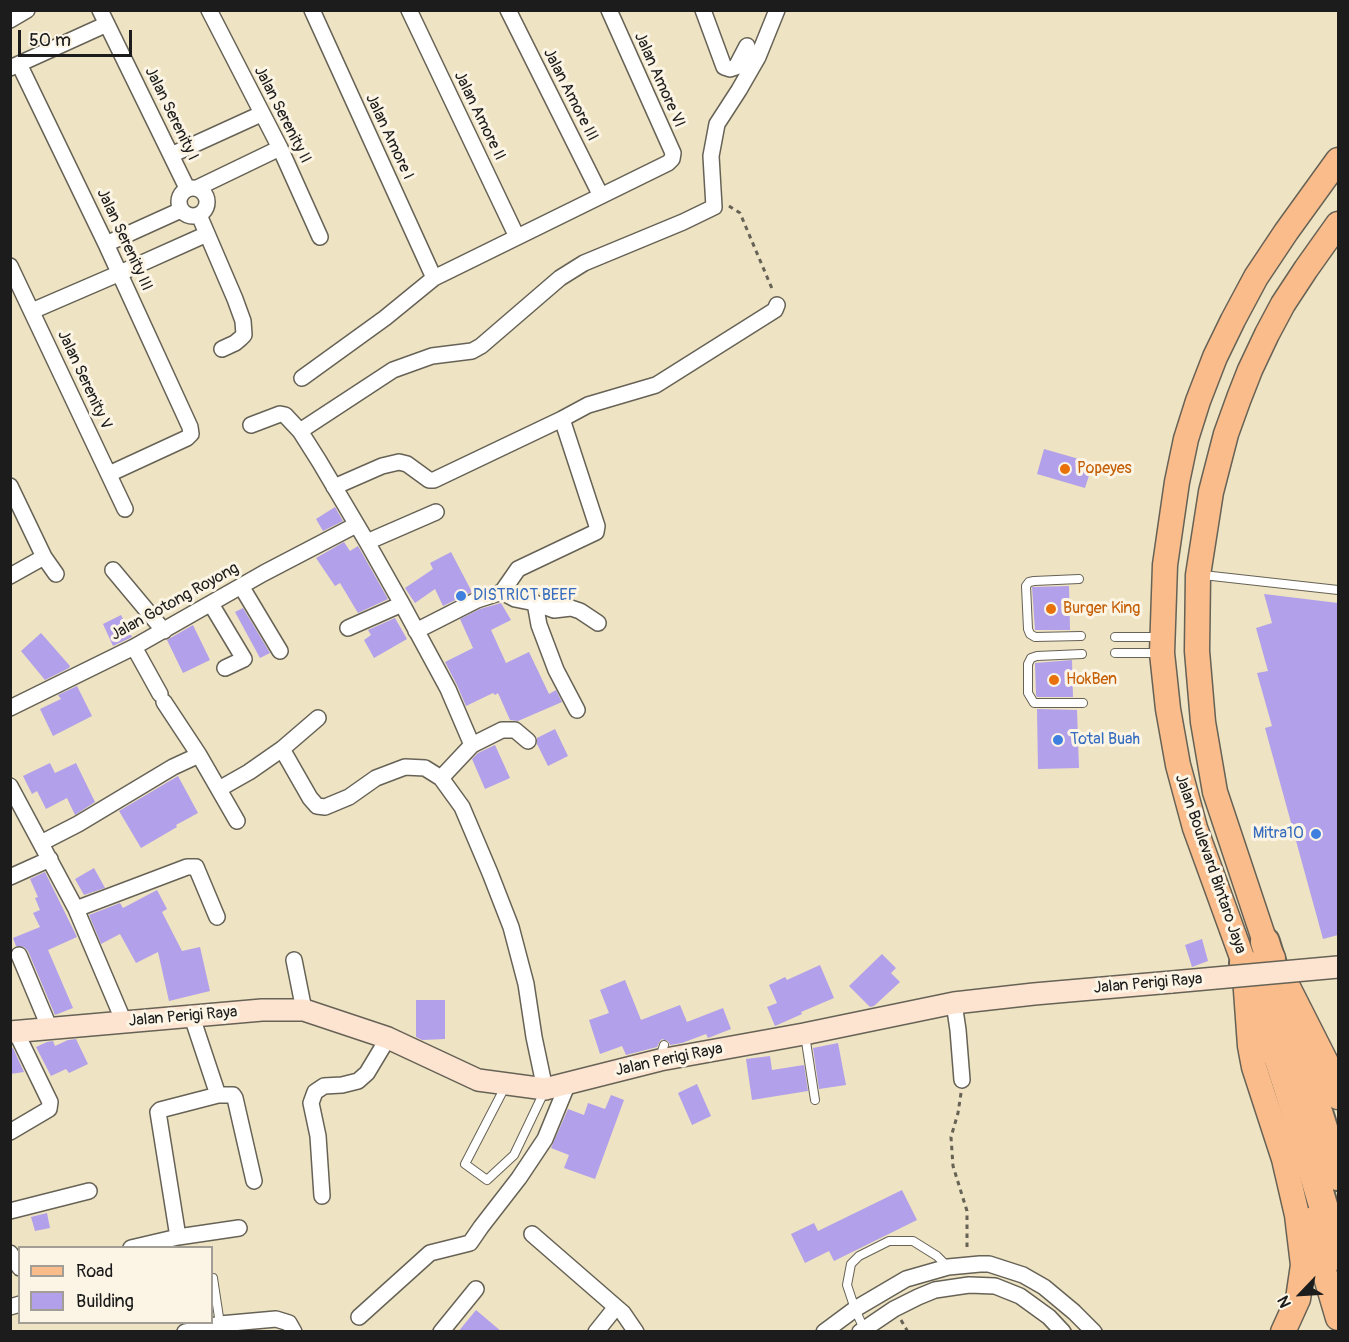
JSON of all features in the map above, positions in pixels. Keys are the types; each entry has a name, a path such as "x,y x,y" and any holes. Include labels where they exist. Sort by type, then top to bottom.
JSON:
{"highway":[{"path":"1264,942 1338,1256"},
{"path":"1244,963 1338,1176"}],"main road":[{"name":"Jalan Boulevard Bintaro Jaya","path":"1284,1159 1254,1067 1250,1046 1244,963 1195,828 1178,765 1168,709 1162,645 1165,565 1186,439 1198,401 1220,348 1256,277 1338,160"},
{"name":"Jalan Boulevard Bintaro Jaya","path":"1338,224 1283,304 1254,361 1226,434 1211,492 1198,575 1197,651 1203,722 1215,792 1264,942 1331,1072 1338,1097"},
{"path":"1284,1159 1307,1214 1338,1318"},
{"path":"1283,1332 1298,1299 1303,1265 1297,1215 1284,1159"}],"street":[{"path":"10,21 27,10"},
{"name":"Jalan Serenity II","path":"209,10 280,148 320,237"},
{"name":"Jalan Amore I","path":"312,10 434,278"},
{"name":"Jalan Amore II","path":"409,10 517,237"},
{"name":"Jalan Amore III","path":"508,10 601,196"},
{"name":"Jalan Amore VI","path":"601,196 668,163 673,153 609,10"},
{"path":"703,10 724,67 730,69 736,67 747,46"},
{"path":"300,431 393,370 432,356 472,351 481,346 560,278 584,263 714,207 711,156 717,124 758,57 777,10"},
{"name":"Jalan Serenity I","path":"15,66 104,17 171,155 192,188"},
{"name":"Jalan Serenity III","path":"15,66 106,244 190,427 191,434 187,438 109,474"},
{"path":"171,155 261,114"},
{"path":"192,188 202,191 207,201 204,211 199,215 189,216 181,210 180,195 192,188 280,148"},
{"path":"302,378 385,318 434,278 601,196"},
{"path":"106,244 181,210"},
{"path":"199,215 243,321 244,335 235,343 222,349"},
{"path":"32,311 207,234"},
{"name":"Jalan Serenity V","path":"10,266 125,509"},
{"path":"334,487 382,466 399,462 407,464 429,480 434,480 588,405 656,385 775,310 777,305"},
{"path":"250,425 280,414 285,415 300,431 402,604 448,689 472,745"},
{"path":"416,631 477,600 502,592 518,569 596,532 597,526 562,419"},
{"path":"10,486 44,557 56,574"},
{"path":"367,542 436,512"},
{"name":"Jalan Gotong Royong","path":"10,708 164,631 241,586 356,525"},
{"path":"10,576 44,557"},
{"path":"113,570 164,631"},
{"path":"241,586 280,651"},
{"path":"502,592 516,599 554,610 571,608 598,623"},
{"path":"535,603 539,625 556,670 577,710"},
{"path":"211,604 244,658 225,668"},
{"path":"348,628 402,604"},
{"path":"134,646 162,698 199,755 237,821"},
{"path":"219,789 282,749 318,718"},
{"path":"441,778 472,745 502,730 514,730 528,741"},
{"path":"282,749 317,806 325,807 349,797 376,778 405,767 425,768 441,778 462,807 511,927 526,984 545,1089"},
{"path":"41,843 78,824 173,767 199,755"},
{"path":"10,786 76,909 124,1022"},
{"path":"10,878 50,859"},
{"path":"76,909 188,867 196,867 217,917"},
{"path":"20,955 50,1029"},
{"path":"294,960 304,1010"},
{"name":"Jalan Perigi Raya","path":"13,1032 262,1010 304,1010 388,1038 478,1080 545,1089 662,1052 804,1034 954,1003 1338,967"},
{"path":"954,1003 962,1080"},
{"path":"192,1017 218,1095"},
{"path":"10,1132 49,1109 50,1102 13,1032"},
{"path":"322,1196 318,1136 311,1104 315,1092 324,1086 358,1081 367,1073 388,1038"},
{"path":"359,1317 430,1253 470,1244 545,1139 568,1083"},
{"path":"178,1237 158,1112 160,1110 218,1095 233,1095 254,1181"},
{"path":"10,1211 89,1191"},
{"path":"140,1246 178,1237 239,1228"},
{"path":"532,1233 624,1313 636,1332"},
{"path":"989,1264 990,1286"},
{"path":"824,1332 855,1309 906,1279 948,1267 989,1264 1023,1275 1044,1287 1094,1332"},
{"path":"862,1330 894,1308 935,1290 969,1285 995,1286 1020,1296 1049,1317 1063,1332"},
{"path":"441,1332 476,1289"},
{"path":"596,1332 616,1307"},
{"path":"190,1328 214,1328 276,1319 292,1327"}],"lane":[{"path":"1198,575 1338,590"},
{"path":"1079,579 1034,581 1029,582 1026,586 1030,634 1035,637 1081,636"},
{"path":"1115,637 1162,645"},
{"path":"1115,653 1162,645"},
{"path":"1082,654 1031,658 1028,664 1028,693 1034,703 1083,703"},
{"path":"804,1034 815,1100"},
{"path":"507,1084 465,1164 487,1180 514,1155 545,1089"},
{"path":"862,1330 847,1285 851,1264 859,1256 889,1241 913,1241 937,1256 948,1267"},
{"path":"213,1278 214,1328"}],"path":[{"path":"714,207 730,206 740,213 777,305"},
{"path":"962,1080 958,1113 951,1137 953,1166 967,1211 968,1265"}],"building":[{"name":"Popeyes","path":"1044,449 1093,463 1085,488 1037,474"},
{"path":"335,507 343,521 323,531 316,519"},
{"path":"344,542 350,551 358,546 388,599 358,613 340,583 335,586 316,558"},
{"path":"451,552 472,592 443,606 435,589 415,603 405,588 433,569 430,563"},
{"name":"Burger King","path":"1069,586 1070,630 1035,630 1032,587"},
{"name":"Mitra10","path":"1264,594 1338,603 1338,935 1323,939 1265,728 1272,726 1257,673 1268,671 1256,628 1272,623"},
{"path":"501,603 511,620 491,630 506,663 529,652 549,694 556,690 562,702 518,721 510,720 498,693 495,695 493,693 466,706 445,662 473,648 460,619 480,609"},
{"path":"243,608 270,653 260,658 235,612"},
{"path":"121,615 132,637 113,646 103,624"},
{"path":"395,618 407,639 374,658 364,640 371,635 368,630"},
{"path":"193,625 210,660 183,673 167,640"},
{"path":"41,633 70,666 45,680 21,651"},
{"name":"HokBen","path":"1072,660 1073,697 1037,697 1035,663"},
{"path":"77,686 92,716 53,736 40,709 61,699 58,695"},
{"name":"Total Buah","path":"1037,709 1077,710 1079,768 1038,769"},
{"path":"555,729 568,756 548,766 537,744 537,738"},
{"path":"495,745 510,778 485,789 472,759 478,753"},
{"path":"50,763 55,773 76,763 95,802 75,815 67,798 46,809 37,791 32,794 23,776"},
{"path":"178,776 198,813 141,848 119,811"},
{"path":"94,868 105,888 84,895 75,879"},
{"path":"45,872 77,937 48,950 73,1008 55,1015 28,951 24,947 16,946 13,938 40,927 33,913 40,910 35,898 38,897 30,879"},
{"path":"157,890 167,909 162,912 182,951 200,947 210,991 169,1001 158,952 136,963 120,934 101,944 89,915 120,903 123,908"},
{"path":"1202,939 1208,961 1192,967 1185,945"},
{"path":"882,954 896,968 891,973 900,982 870,1007 849,986"},
{"path":"820,965 834,998 775,1026 767,1007 777,1003 769,985 785,977 787,980"},
{"path":"625,980 641,1020 680,1005 687,1022 723,1008 731,1029 708,1038 706,1034 670,1045 668,1041 662,1039 657,1047 626,1055 622,1046 600,1054 589,1020 609,1013 600,990"},
{"path":"416,1000 445,1000 445,1039 422,1040 416,1037"},
{"path":"76,1039 88,1064 69,1073 66,1069 51,1076 36,1047 53,1041 55,1046"},
{"path":"838,1043 846,1085 819,1089 813,1048"},
{"path":"13,1048 24,1072 10,1074 10,1049"},
{"path":"770,1056 772,1070 804,1065 808,1091 752,1100 746,1059"},
{"path":"697,1084 711,1116 692,1125 678,1093"},
{"path":"611,1095 624,1100 595,1179 564,1168 569,1155 551,1148 568,1109 584,1115 588,1103 605,1109"},
{"path":"902,1190 917,1220 834,1261 829,1251 805,1263 791,1234 814,1223 818,1231"},
{"path":"47,1213 50,1228 35,1231 31,1217"},
{"path":"476,1310 502,1332 458,1332"}],"place":[{"name":"Popeyes","path":"1065,469"},
{"name":"DISTRICT BEEF","path":"461,596"},
{"name":"Burger King","path":"1051,609"},
{"name":"HokBen","path":"1054,680"},
{"name":"Total Buah","path":"1058,740"},
{"name":"Mitra10","path":"1316,834"}]}
